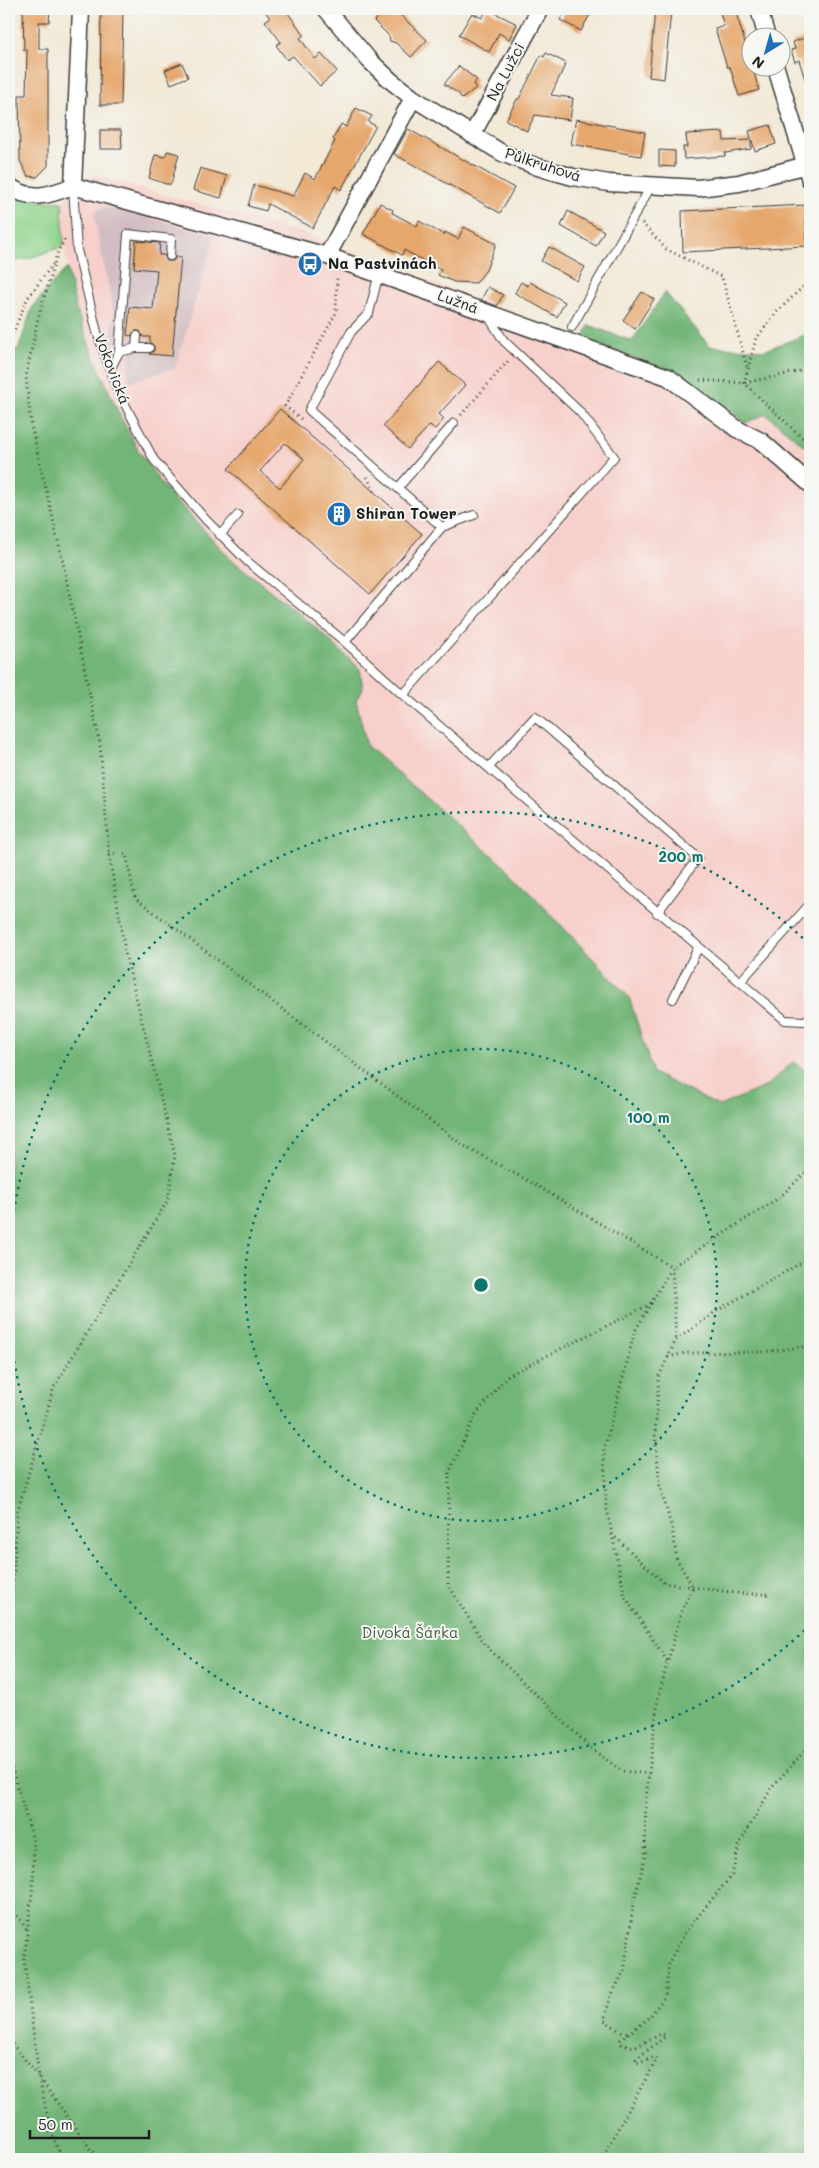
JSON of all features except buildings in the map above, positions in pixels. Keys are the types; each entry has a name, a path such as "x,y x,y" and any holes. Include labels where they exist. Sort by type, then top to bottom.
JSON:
{"street":[{"name":"Vokovická","path":"74,186 81,9"},
{"name":"Půlkruhová","path":"326,9 369,60 413,98 502,153 564,174 610,184 698,188 739,183 809,170"},
{"name":"Na Lužci","path":"472,135 540,9"},
{"path":"759,9 765,28"},
{"path":"779,78 809,170"},
{"path":"327,256 413,98"},
{"path":"9,186 19,193 36,197 52,194 74,186"},
{"name":"Lužná","path":"74,186 327,256 668,377 737,429 761,441 810,484"}],"lane":[{"name":"Vokovická","path":"74,186 77,250 97,332 117,389 154,460 220,535 248,562 345,642 403,695 698,948 785,1020 804,1021 810,1018"},
{"path":"572,327 651,186"},
{"path":"110,370 119,352 128,234 171,239 170,256"},
{"path":"379,273 369,313 351,332 309,410 442,527"},
{"path":"403,695 614,457 580,412 504,341 484,311"},
{"path":"136,348 137,336"},
{"path":"119,352 136,348 149,348"},
{"path":"398,488 454,423"},
{"path":"220,535 238,515"},
{"path":"345,642 442,527 474,515"},
{"path":"489,767 535,717 698,858 657,913"},
{"path":"740,982 809,909"},
{"path":"673,999 698,948"}],"path":[{"path":"635,215 666,249 722,277 747,369"},
{"path":"9,1656 16,1513 54,1387 168,1200 174,1175 175,1155 126,957 110,854 100,744 62,558 31,425 26,377 38,318 58,250 75,224"},
{"path":"9,343 27,299 55,262"},
{"path":"336,308 338,271"},
{"path":"744,383 756,339 777,312 810,280"},
{"path":"454,423 516,352"},
{"path":"696,380 744,383 810,369"},
{"path":"744,383 810,445"},
{"path":"110,854 126,854 135,898 464,1146 534,1184 672,1267"},
{"path":"667,1661 625,1597 606,1505 604,1450 636,1331 672,1267 780,1197 810,1168"},
{"path":"676,1340 718,1310 810,1258"},
{"path":"672,1267 676,1340 658,1376 655,1433 660,1487 672,1528 677,1560 693,1587"},
{"path":"649,1774 622,1771 592,1750 485,1645 448,1584 450,1472 476,1414 507,1376 652,1303"},
{"path":"668,1357 686,1353 762,1352 810,1346"},
{"path":"612,1534 664,1583 745,1594 769,1594"},
{"path":"627,2033 620,2031 604,2020 611,1996 624,1971 634,1901 645,1857 646,1798 658,1698 681,1612 693,1587"},
{"path":"601,2159 656,2059 655,2057 639,2063 636,2062 636,2058 665,2037 665,2035 661,2034 632,2047 626,2047 620,2040 649,2018 665,1996 669,1962 686,1931 729,1880 740,1843 751,1820 772,1787 810,1746"},
{"path":"9,1758 34,1842 33,1885 24,1959 39,2077 50,2129 62,2159"},
{"path":"729,1880 733,1882"},
{"path":"9,1902 27,1930"},
{"path":"9,2040 39,2077 90,2148 101,2159"}],"shaded area":[{"path":"95,175 309,235 690,380 745,423 766,414 810,451 809,1074 793,1062 767,1086 719,1106 653,1073 628,997 512,873 367,746 356,700 363,689 262,585 231,559 163,486 140,453 119,414 76,309 64,246 62,202"},
{"path":"105,207 215,235 175,368 128,382 130,345 110,342 114,314 94,216 98,209"}],"green space":[{"path":"9,194 41,201 62,202 64,246 27,259 9,261"},
{"name":"Divoká Šárka","path":"67,268 76,309 119,414 140,453 163,486 231,559 319,630 360,669 363,689 356,700 367,746 512,873 629,997 653,1073 719,1106 767,1086 793,1062 810,1072 810,2159 9,2159 9,346 18,350 32,308"},
{"path":"665,292 710,346 765,350 810,333 810,451 766,414 745,423 690,380 583,339 589,325 632,341"}],"place":[{"name":"Na Pastvinách","path":"310,264"},
{"name":"Shiran Tower","path":"339,514"}]}
